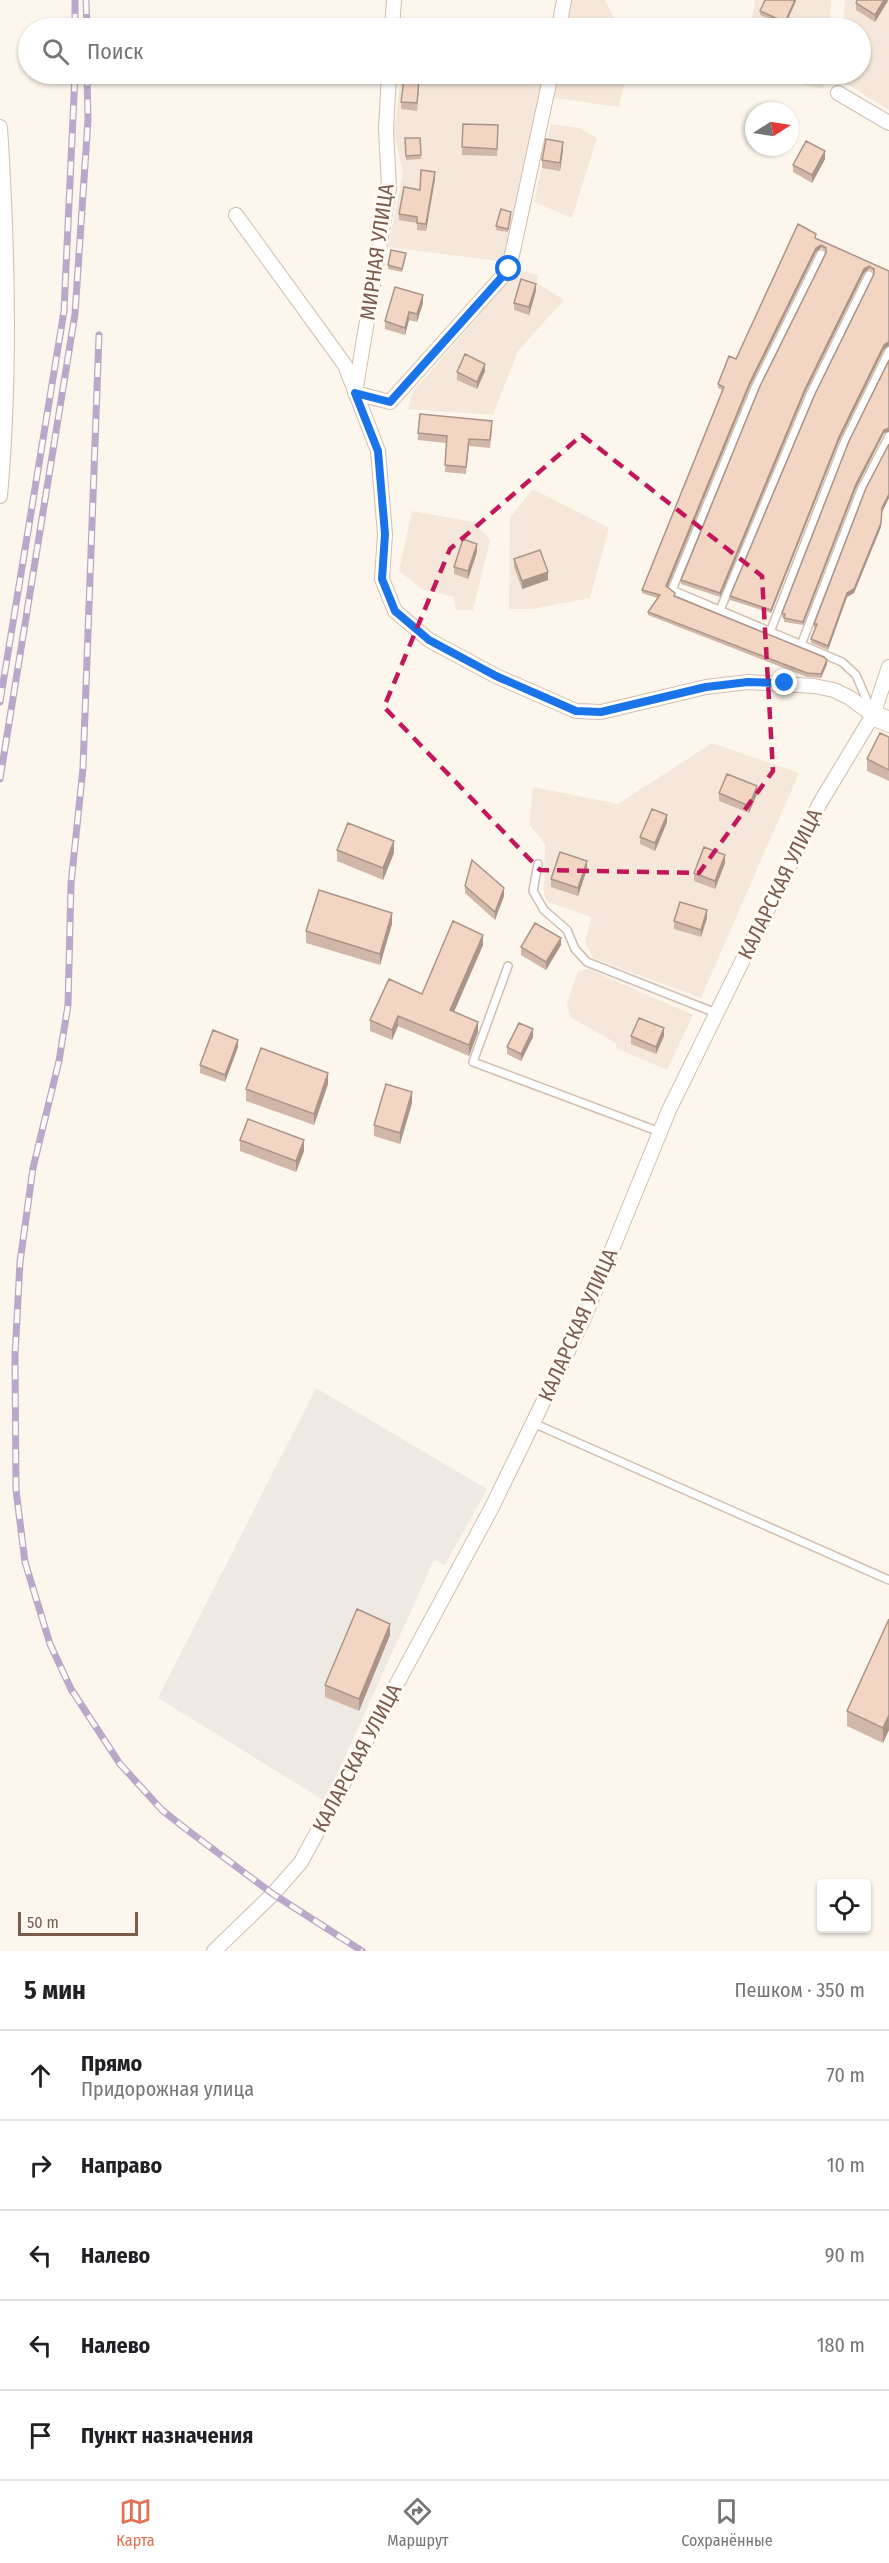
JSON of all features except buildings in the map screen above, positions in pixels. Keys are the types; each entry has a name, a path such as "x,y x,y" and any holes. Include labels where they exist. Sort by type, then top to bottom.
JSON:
{"street":[{"path":"393,18 394,0"},
{"path":"561,18 564,0"},
{"name":"МИРНАЯ УЛИЦА","path":"355,393 389,188 386,129 388,84"},
{"path":"355,393 390,402 509,269 549,84"},
{"path":"838,93 889,123"},
{"path":"0,127 8,244 4,447 0,496"},
{"path":"236,215 345,365 378,451 385,534 382,579 395,611 429,640 496,676 576,711 601,712 706,687 776,683 834,690 881,718"},
{"name":"КАЛАРСКАЯ УЛИЦА","path":"214,1951 273,1894 301,1862 492,1507 584,1318 660,1132 820,803 881,718 889,667"}],"lane":[{"path":"821,254 755,388 672,590 842,662 856,675 881,718"},
{"path":"720,610 810,395 869,275"},
{"path":"770,632 844,443 889,351"},
{"path":"801,645 861,490 889,436"},
{"path":"538,864 533,891 544,910 567,930 575,949 587,962 717,1013"},
{"path":"508,966 474,1062 660,1132"},
{"path":"533,1423 889,1580"}],"highlighted area":[{"path":"582,435 762,576 773,771 699,873 540,870 384,707 450,549"}],"shaded area":[{"path":"570,0 605,0 614,18 567,18"},
{"path":"755,0 831,0 830,18 752,18"},
{"path":"845,0 889,0 889,110 847,84 871,84 871,18 844,18"},
{"path":"400,84 541,84 505,262 388,247 403,174 394,132"},
{"path":"556,84 624,84 619,107 554,98"},
{"path":"802,84 824,84 823,89"},
{"path":"551,124 580,128 597,138 572,218 534,202"},
{"path":"518,270 538,275 537,283 564,300 518,351 493,415 408,409 413,392"},
{"path":"533,489 609,528 590,598 533,609 509,609 510,517"},
{"path":"412,511 474,522 490,540 473,610 456,610 454,597 422,589 399,571"},
{"path":"712,743 799,773 701,998 593,958 585,942 591,917 548,902 544,895 545,844 529,824 533,787 618,804"},
{"path":"589,969 693,1015 667,1070 616,1048 616,1043 570,1017 567,1003 578,971"},
{"path":"316,1388 487,1489 445,1565 434,1560 325,1801 158,1698"}],"railway":[{"path":"75,0 75,18"},
{"path":"86,0 87,18"},
{"path":"0,702 64,311 75,84"},
{"path":"0,779 75,314 88,120 87,84"},
{"path":"99,335 83,768 71,884 68,1005 59,1061 33,1168 20,1262 15,1356 16,1490 25,1562 50,1644 71,1689 120,1764 162,1810 186,1829 273,1894 362,1951"}],"route":[{"path":"509,269 390,402 355,393 378,451 385,534 382,579 395,611 429,640 496,676 576,711 601,712 706,687 748,682 785,683"}]}
